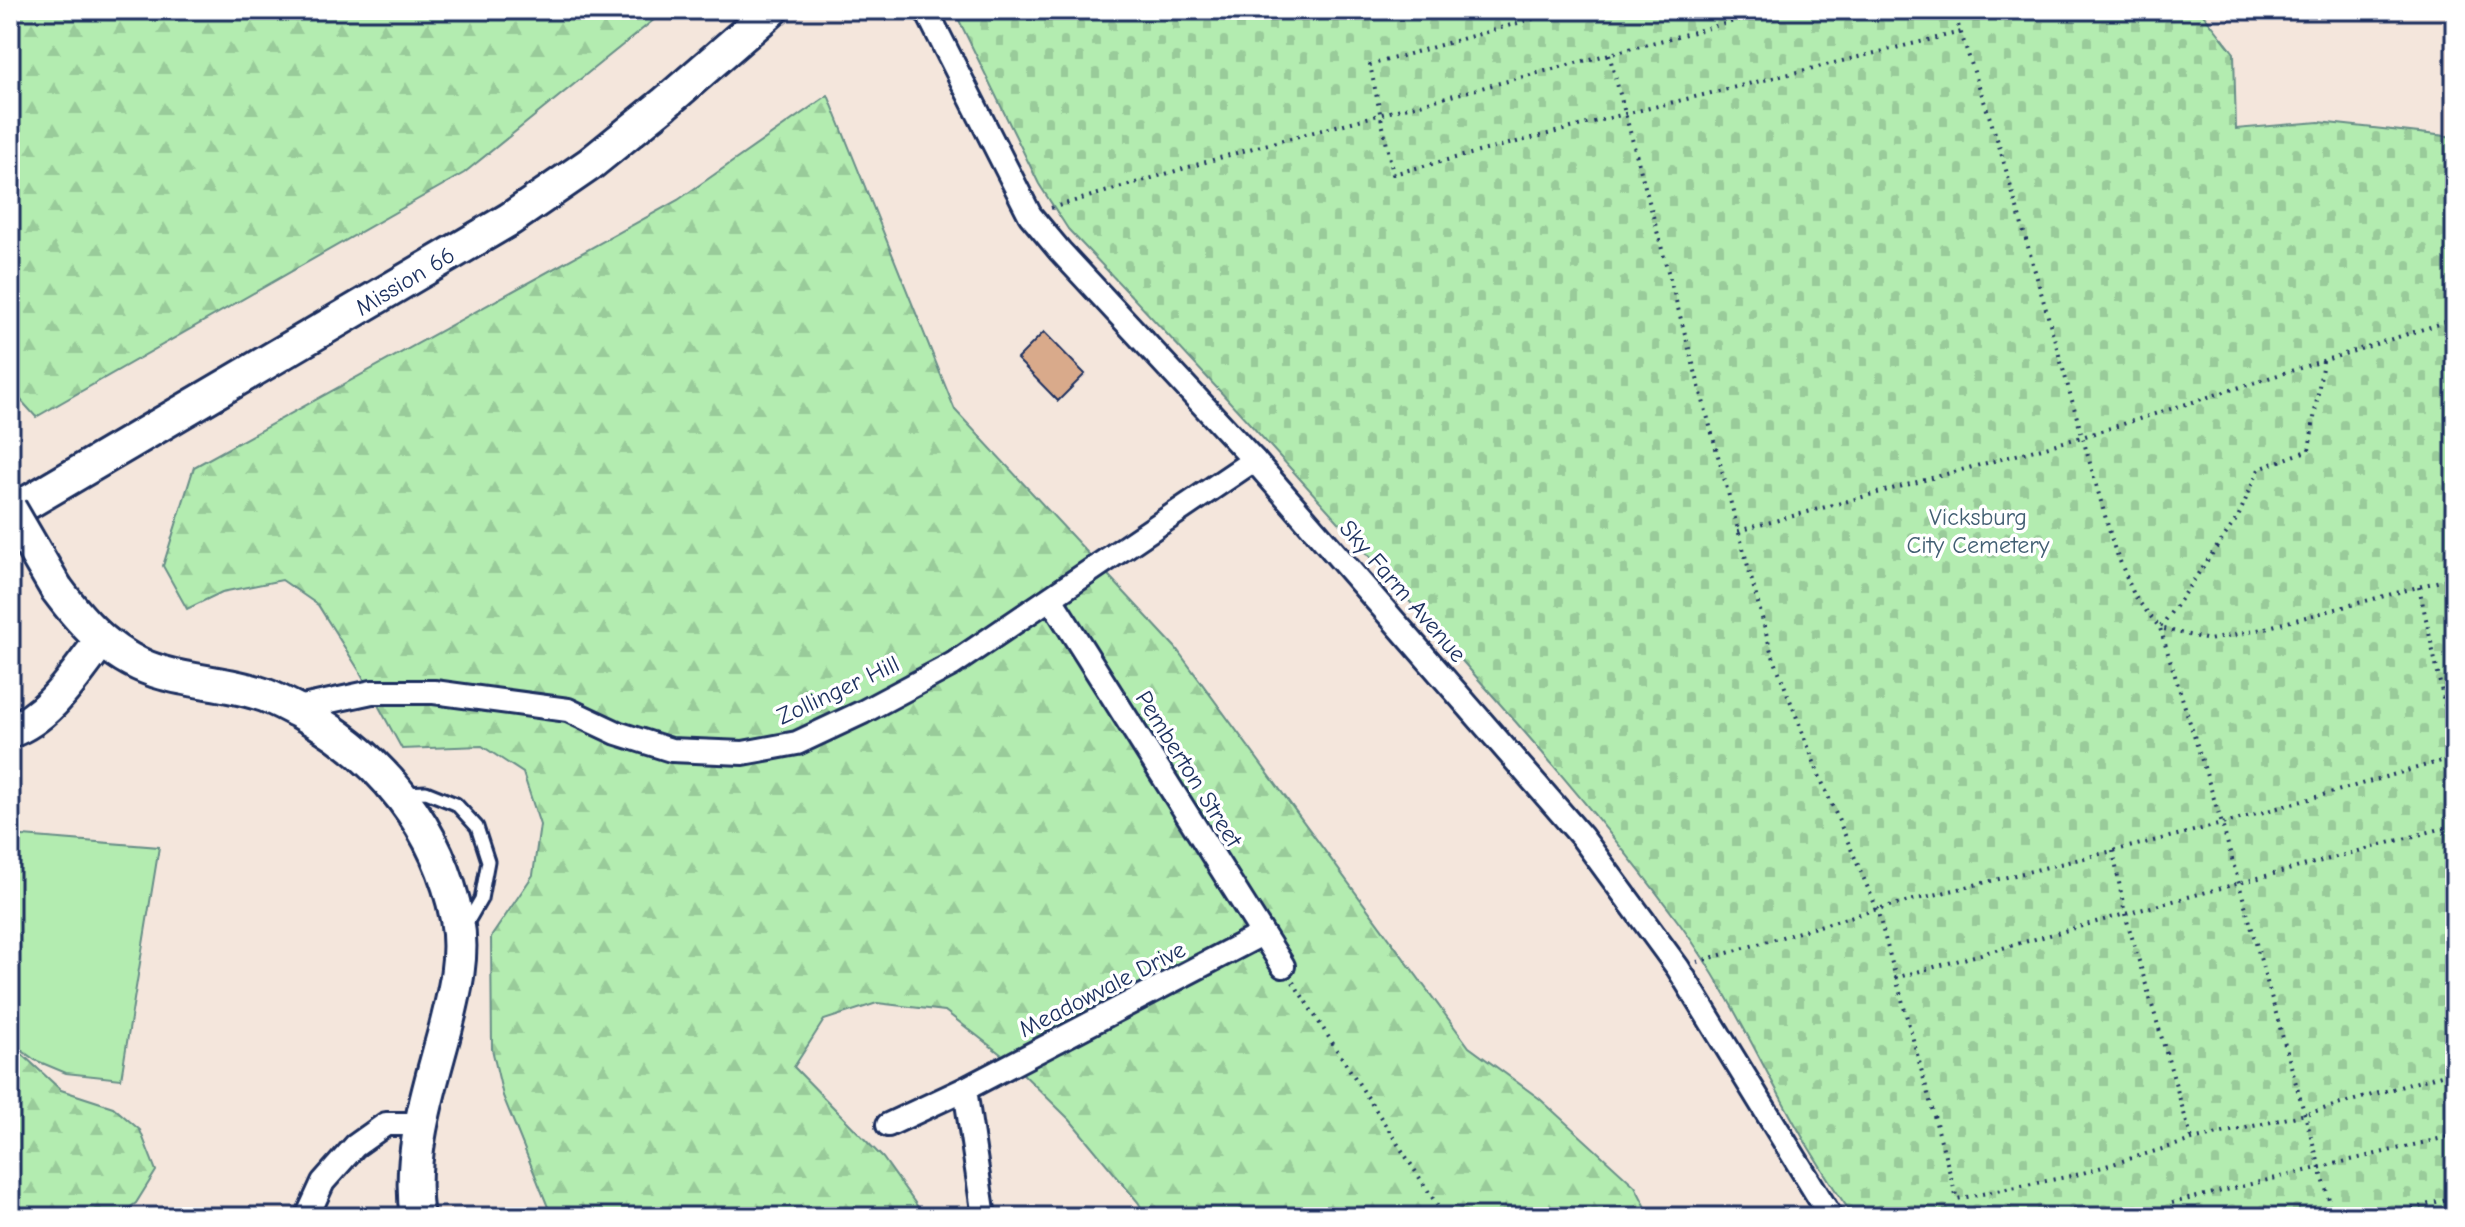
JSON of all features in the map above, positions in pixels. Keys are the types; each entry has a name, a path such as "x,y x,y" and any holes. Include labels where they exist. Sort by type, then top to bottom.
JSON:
{"street":[{"name":"Mission 66","path":"10,511 510,219 590,164 772,10"},
{"name":"Sky Farm Avenue","path":"926,10 1030,215 1254,460 1582,837 1678,968 1831,1217"},
{"name":"Zollinger Hill","path":"293,709 372,692 434,692 568,710 617,733 671,750 743,753 797,743 953,664 1254,460"},
{"path":"10,511 56,588 101,641 160,673 259,693 329,728 356,748 419,819 437,853 451,892 460,951 457,985 421,1124 413,1194 417,1217"},
{"name":"Pemberton Street","path":"1051,599 1283,966"},
{"path":"10,731 35,718 101,641"},
{"name":"Meadowvale Drive","path":"888,1125 965,1089 1262,934"},
{"path":"965,1089 984,1217"},
{"path":"307,1217 323,1182 355,1146 386,1124 421,1124"}],"lane":[{"path":"400,794 426,792 456,804 477,827 488,861 481,899 470,918 458,923"}],"path":[{"path":"1564,10 1370,65 1393,174 1961,32"},
{"path":"1030,215 1253,148 1777,10"},
{"path":"1953,10 1998,142 2114,547 2135,597 2160,628 2222,824 2334,1217"},
{"path":"1609,54 1771,651 1819,775 1877,909 1957,1199 2076,1175 2192,1140 2306,1114 2455,1071"},
{"path":"1738,531 2082,437 2455,319"},
{"path":"2160,628 2238,517 2259,469 2309,450 2323,361"},
{"path":"2160,628 2209,640 2254,631 2455,577"},
{"path":"1678,968 1877,909 2222,824 2455,754 2419,586"},
{"path":"1895,978 2455,825"},
{"path":"2113,851 2125,914 2192,1140"},
{"path":"1283,966 1445,1217"},
{"path":"2172,1203 2455,1135"},
{"path":"2381,1217 2455,1197"}],"green space":[{"path":"10,10 666,10 464,173 36,417 10,388"},
{"name":"Vicksburg City Cemetery","path":"954,10 2200,10 2234,53 2236,129 2319,122 2455,137 2455,1217 1855,1217 1809,1148 1700,953 1593,812 1344,528 1068,229 1039,184"},
{"path":"828,95 955,410 1175,647 1469,1047 1540,1099 1635,1186 1651,1217 1147,1217 1070,1120 1011,1062 945,1011 877,1003 824,1020 794,1067 883,1158 925,1217 552,1217 503,1096 492,1049 491,937 533,875 540,825 523,773 482,746 402,749 360,672 318,605 282,580 222,592 187,609 163,566 194,467 678,200"},
{"path":"10,835 159,847 121,1079 66,1073 35,1060 10,1042"},
{"path":"10,1043 61,1090 113,1107 140,1130 156,1171 136,1203 117,1217 10,1217"}],"building":[{"path":"1044,332 1085,374 1058,401 1017,359"}]}
